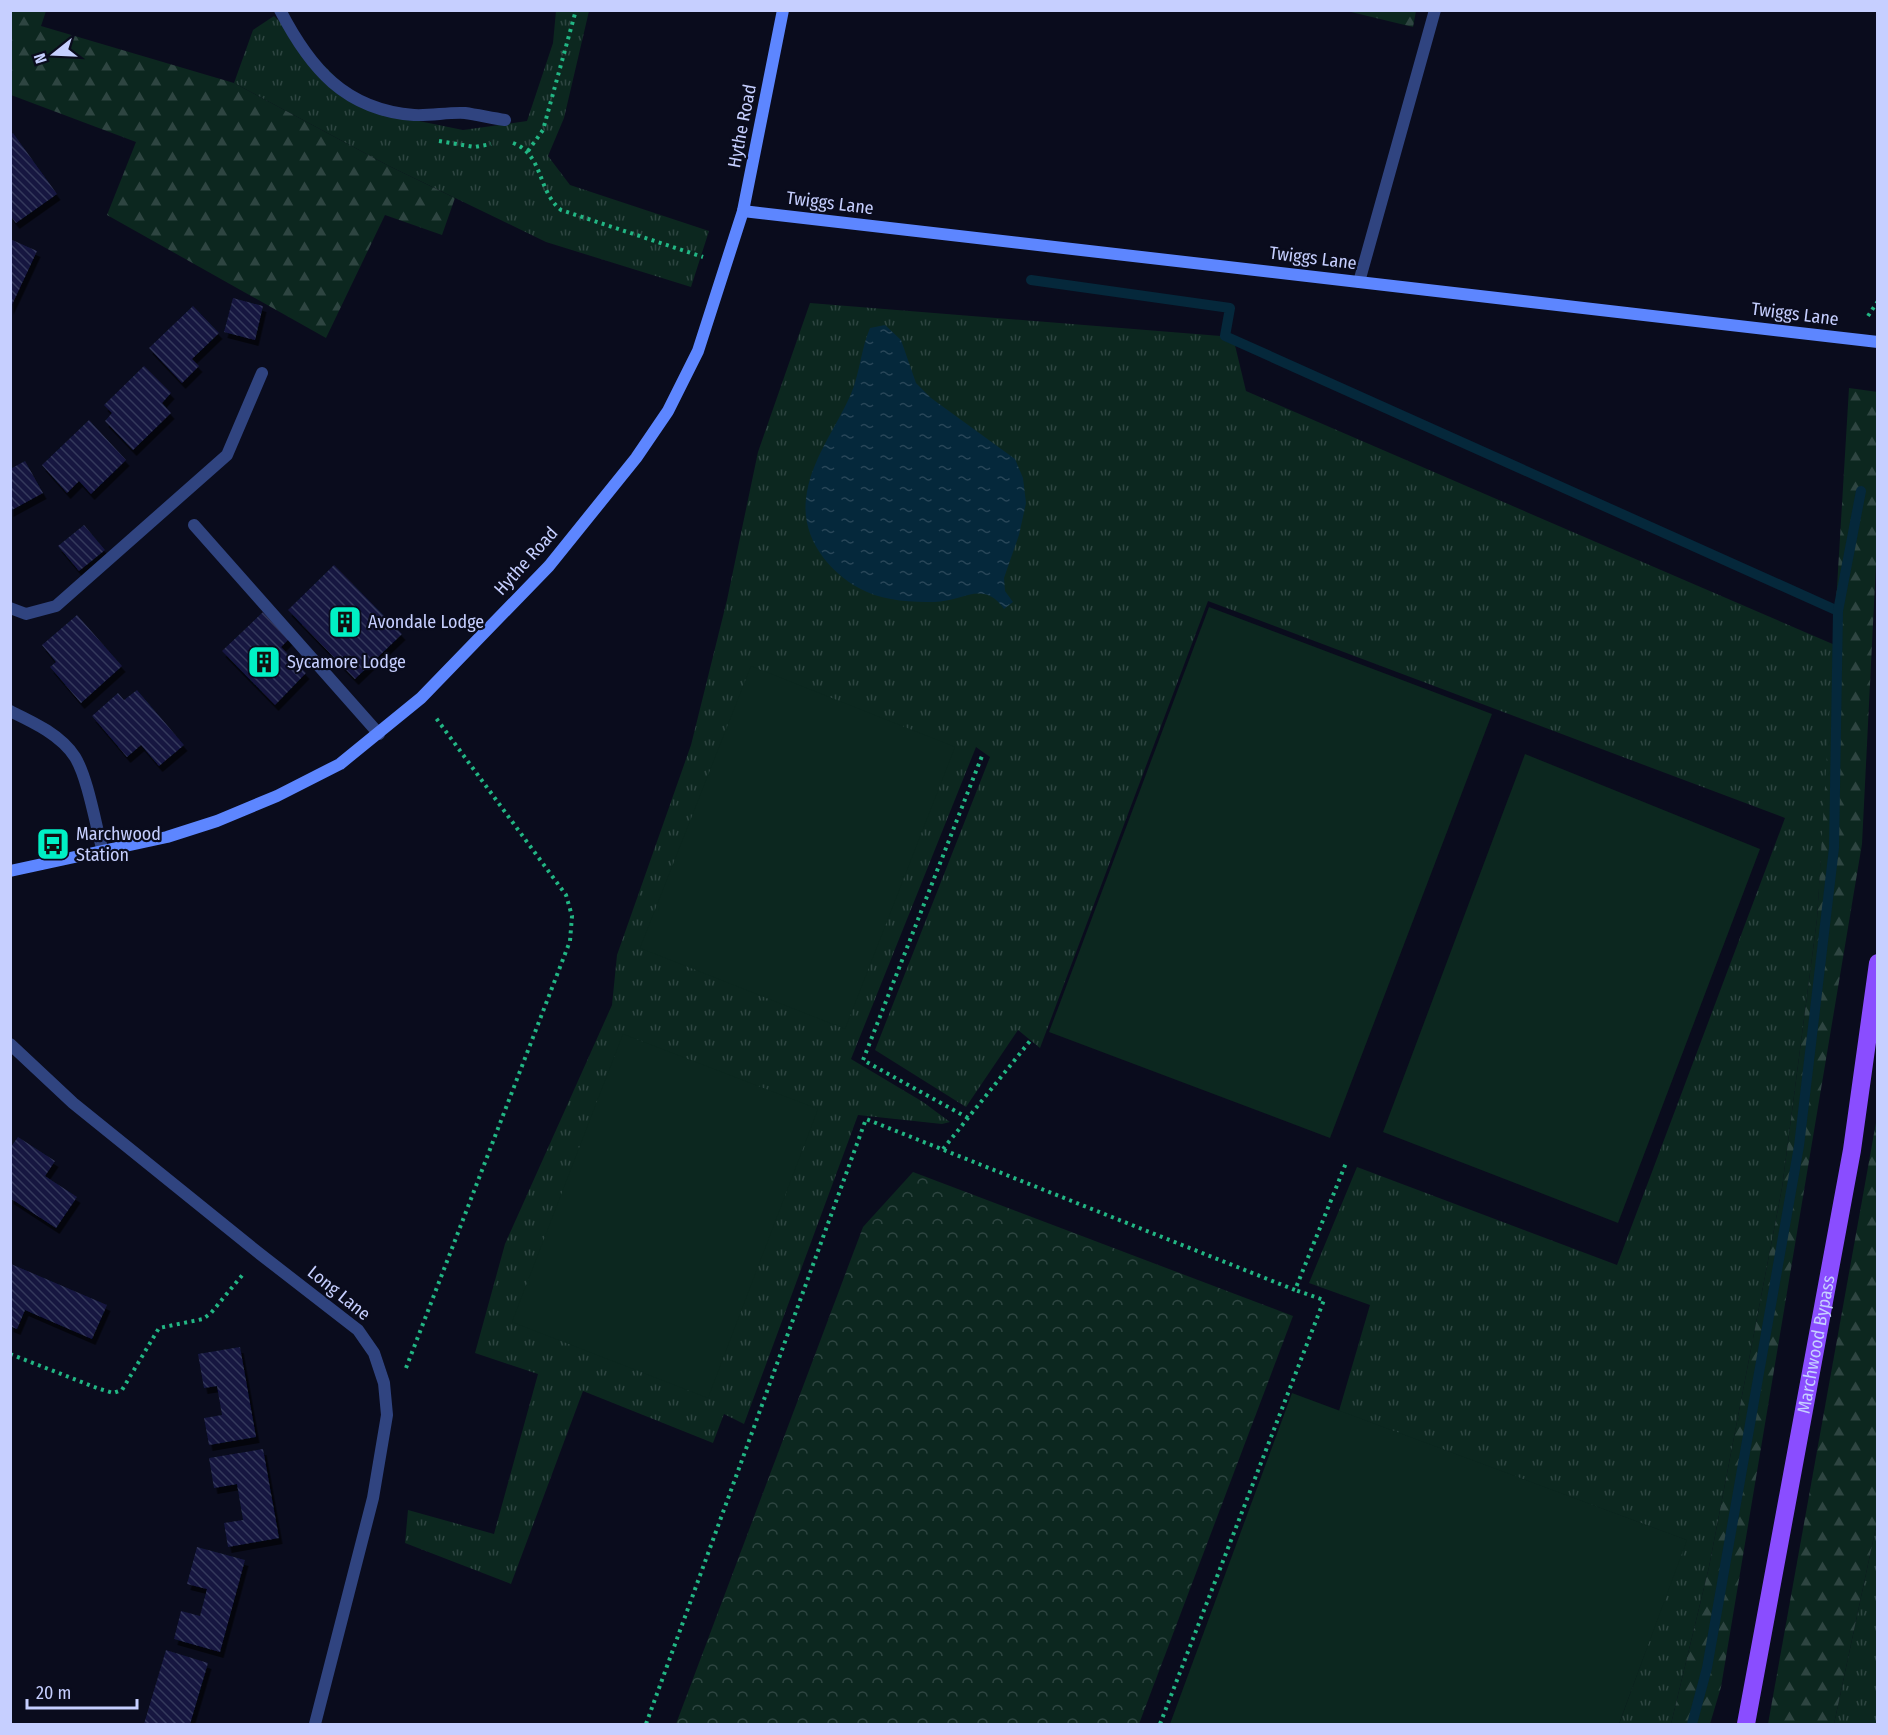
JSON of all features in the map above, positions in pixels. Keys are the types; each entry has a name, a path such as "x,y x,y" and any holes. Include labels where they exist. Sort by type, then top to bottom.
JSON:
{"main road":[{"name":"Marchwood Bypass","path":"1746,1725 1852,1150 1878,963"}],"street":[{"path":"280,10 306,55 328,79 350,97 380,110 414,115 463,113 505,120"},
{"name":"Hythe Road","path":"10,871 103,852 207,824 277,796 340,764 421,698 549,566 636,458 668,411 698,351 743,211 783,10"},
{"path":"1359,282 1435,10"},
{"name":"Twiggs Lane","path":"743,211 1878,342"},
{"path":"10,608 26,614 56,606 227,454 262,373"},
{"path":"194,525 379,734"},
{"path":"10,711 34,722 64,744 76,758 103,852"},
{"name":"Long Lane","path":"10,1044 73,1102 260,1254 358,1329 374,1353 384,1383 387,1415 373,1498 315,1725"}],"path":[{"path":"528,151 543,130 576,10"},
{"path":"437,141 475,147 495,144"},
{"path":"504,143 513,143 528,151 533,157 547,196 561,210 726,265"},
{"path":"404,1371 570,941 572,916 566,895 421,698"},
{"path":"968,1118 863,1060 981,756"},
{"path":"943,1149 1030,1041"},
{"path":"646,1725 866,1119 1324,1300 1160,1725"},
{"path":"1296,1290 1346,1163"},
{"path":"10,1354 97,1388 113,1393 122,1390 130,1381 153,1334 159,1328 203,1318 211,1312 260,1254"}],"green space":[{"path":"10,11 46,11 41,26 234,83 389,166 455,198 442,235 385,215 326,338 107,215 136,142 11,95"},
{"path":"556,11 589,11 564,118 548,156 570,185 709,231 691,287 546,242 389,166 234,83 253,30 274,16 370,111 463,130 527,121 553,43"},
{"path":"1347,11 1416,11 1413,27"},
{"path":"810,303 1233,337 1246,391 1835,645 1817,919 1782,1188 1709,1567 1671,1724 1619,1724 1686,1540 1339,1411 1370,1305 1309,1283 1357,1167 1617,1265 1785,818 1208,601 1040,1048 1018,1030 966,1107 875,1050 990,757 976,747 851,1059 923,1102 950,1122 942,1124 858,1115 744,1424 724,1414 713,1443 583,1391 511,1584 405,1543 408,1510 494,1534 538,1374 475,1353 505,1244 612,1005 617,955 691,745 727,600 758,452"},
{"path":"1849,388 1878,392 1877,544 1862,844 1721,1687 1710,1724 1671,1724 1709,1567 1782,1188 1817,919"},
{"path":"1209,607 1492,714 1330,1138 1049,1032"},
{"path":"751,666 955,747 845,1029 640,948"},
{"path":"1525,754 1760,849 1618,1223 1383,1132"},
{"path":"623,1034 818,1109 708,1398 512,1322"},
{"path":"1877,1117 1877,1522 1834,1724 1768,1724"},
{"path":"913,1172 1293,1316 1139,1724 676,1724 863,1227"},
{"path":"1292,1393 1687,1540 1619,1724 1170,1724"},
{"path":"1877,1522 1877,1724 1834,1724"}],"water":[{"path":"885,325 901,340 916,383 931,398 1015,459 1023,478 1026,503 1019,535 1004,578 1005,591 1013,602 1004,609 988,595 980,594 934,602 917,602 874,595 854,585 831,566 821,554 808,528 806,499 813,471 851,394 870,328"}],"building":[{"path":"13,133 57,194 16,223 10,215 10,135"},
{"path":"10,239 37,251 10,309"},
{"path":"233,298 263,306 255,340 224,332"},
{"path":"193,306 219,333 192,359 199,366 182,383 149,348"},
{"path":"144,366 171,393 162,403 171,413 133,450 105,421 112,413 104,405"},
{"path":"89,420 126,460 91,494 79,481 67,493 42,465"},
{"path":"25,461 43,493 10,511 10,465 12,468"},
{"path":"84,525 105,550 79,571 58,546"},
{"name":"Avondale Lodge","path":"334,565 402,634 355,679 288,610"},
{"name":"Sycamore Lodge","path":"263,612 289,639 281,647 306,673 275,705 222,651"},
{"path":"77,615 122,666 81,703 50,667 56,662 42,645"},
{"path":"137,690 184,745 159,766 141,745 127,757 92,716 118,693 124,700"},
{"path":"18,1137 55,1161 45,1176 77,1197 56,1228 10,1198 10,1148"},
{"path":"11,1264 107,1305 92,1339 25,1310 17,1329 10,1326"},
{"path":"240,1347 256,1437 209,1445 204,1418 222,1415 217,1386 204,1388 198,1354"},
{"path":"263,1449 279,1538 228,1547 224,1523 243,1520 237,1484 214,1488 209,1458"},
{"path":"197,1547 245,1560 220,1652 174,1639 181,1611 200,1616 207,1589 187,1584"},
{"path":"166,1650 208,1663 190,1724 144,1724"}],"waterway":[{"path":"1031,280 1230,308 1225,336 1838,611"},
{"path":"1692,1724 1707,1668 1799,1146 1834,848 1838,611 1861,491"}],"place":[{"name":"Avondale Lodge","path":"345,622"},
{"name":"Sycamore Lodge","path":"264,662"},
{"name":"Marchwood Station","path":"53,844"}]}
